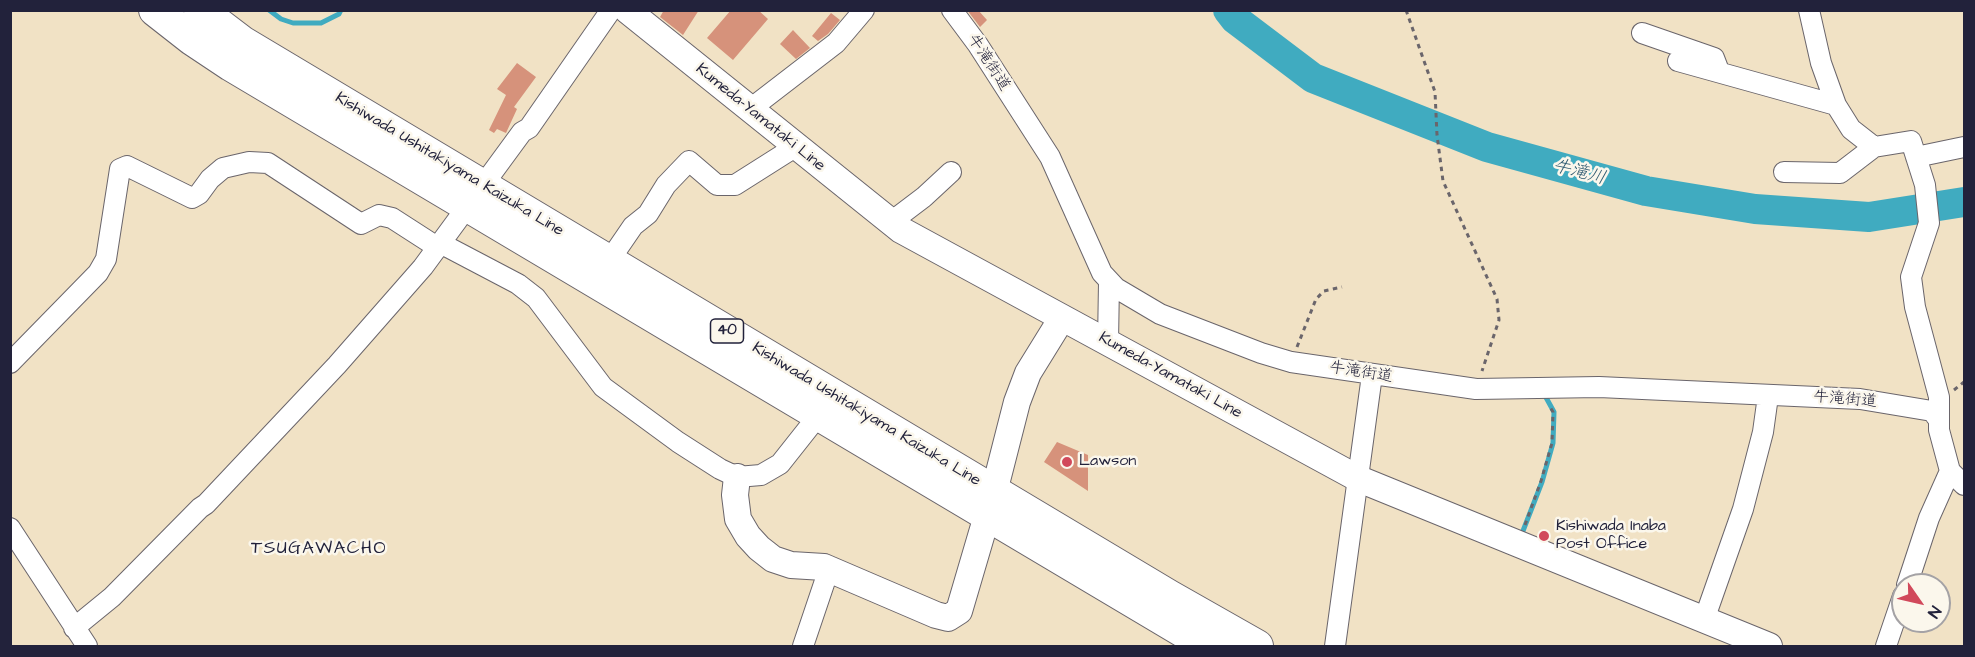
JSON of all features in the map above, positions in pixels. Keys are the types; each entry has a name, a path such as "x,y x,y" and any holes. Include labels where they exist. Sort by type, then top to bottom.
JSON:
{"main road":[{"name":"Kishiwada Ushitakiyama Kaizuka Line","path":"155,10 192,39 231,65 474,196 609,261 1208,646"},
{"name":"Kishiwada Ushitakiyama Kaizuka Line","path":"200,10 242,42 474,196 818,416 990,504 1257,646"}],"street":[{"path":"749,110 836,43 864,10"},
{"name":"牛滝街道","path":"952,10 978,45 1050,157 1102,273 1109,282 1160,315 1261,353 1292,362 1372,375 1476,389 1599,387 1860,399 1932,411 1939,420"},
{"path":"1809,10 1821,63 1836,105 1851,129 1874,147"},
{"path":"74,628 112,597 222,487 337,365 423,267 522,132 529,128 628,12"},
{"name":"Kumeda-Yamataki Line","path":"628,12 901,230 1359,479 1769,646"},
{"path":"1642,33 1714,58 1720,73"},
{"path":"1678,61 1836,105"},
{"path":"1784,172 1840,173 1874,147 1911,141 1925,185 1929,223 1911,277 1915,307 1939,397 1939,430 1950,471 1965,485"},
{"path":"609,261 633,226 648,214 666,185 689,161 717,185 735,185 795,147"},
{"path":"1916,157 1965,147"},
{"path":"10,363 98,273 106,259 120,169 127,166 192,198 199,194 210,179 223,168 249,162 268,163 362,224 379,215 392,218 438,245 518,284 536,298 603,387 678,442 737,477 761,475 780,464 818,416"},
{"path":"891,222 924,197 951,172"},
{"path":"1108,343 1109,282"},
{"path":"737,477 735,495 738,519 759,549 773,559 791,566 829,569 948,618 959,611 1017,402 1028,373 1062,318"},
{"path":"1335,646 1372,375"},
{"path":"1704,620 1743,509 1763,432 1768,396"},
{"path":"1910,573 1929,518 1950,471"},
{"path":"10,528 87,646"},
{"path":"803,646 829,569"},
{"path":"1886,646 1891,631"}],"path":[{"path":"1406,10 1435,92 1437,135 1443,181 1497,299 1499,320 1476,389"},
{"path":"1292,362 1316,299 1324,291 1342,287"},
{"path":"1517,544 1542,482 1552,443 1553,412 1539,388"}],"building":[{"path":"664,10 699,10 683,35 660,17"},
{"path":"731,10 758,10 768,19 733,60 707,38"},
{"path":"967,10 978,10 987,20 980,27"},
{"path":"831,13 840,20 828,34 818,41 812,36"},
{"path":"793,30 810,48 796,59 780,44"},
{"path":"517,63 536,77 514,107 517,109 506,133 497,129 494,133 489,130 506,95 497,89"},
{"path":"1057,442 1088,455 1088,491 1044,462"}],"waterway":[{"path":"269,10 281,19 293,23 321,23 339,14 341,10"},
{"name":"牛滝川","path":"1228,10 1235,19 1313,78 1487,147 1646,191 1755,209 1869,217 1964,202"},
{"path":"1521,536 1542,482 1553,443 1554,412 1543,392"}],"place":[{"name":"Lawson","path":"1067,462"},
{"name":"Kishiwada Inaba Post Office","path":"1544,536"}],"district":[{"name":"TSUGAWACHO","path":"319,549"}]}
